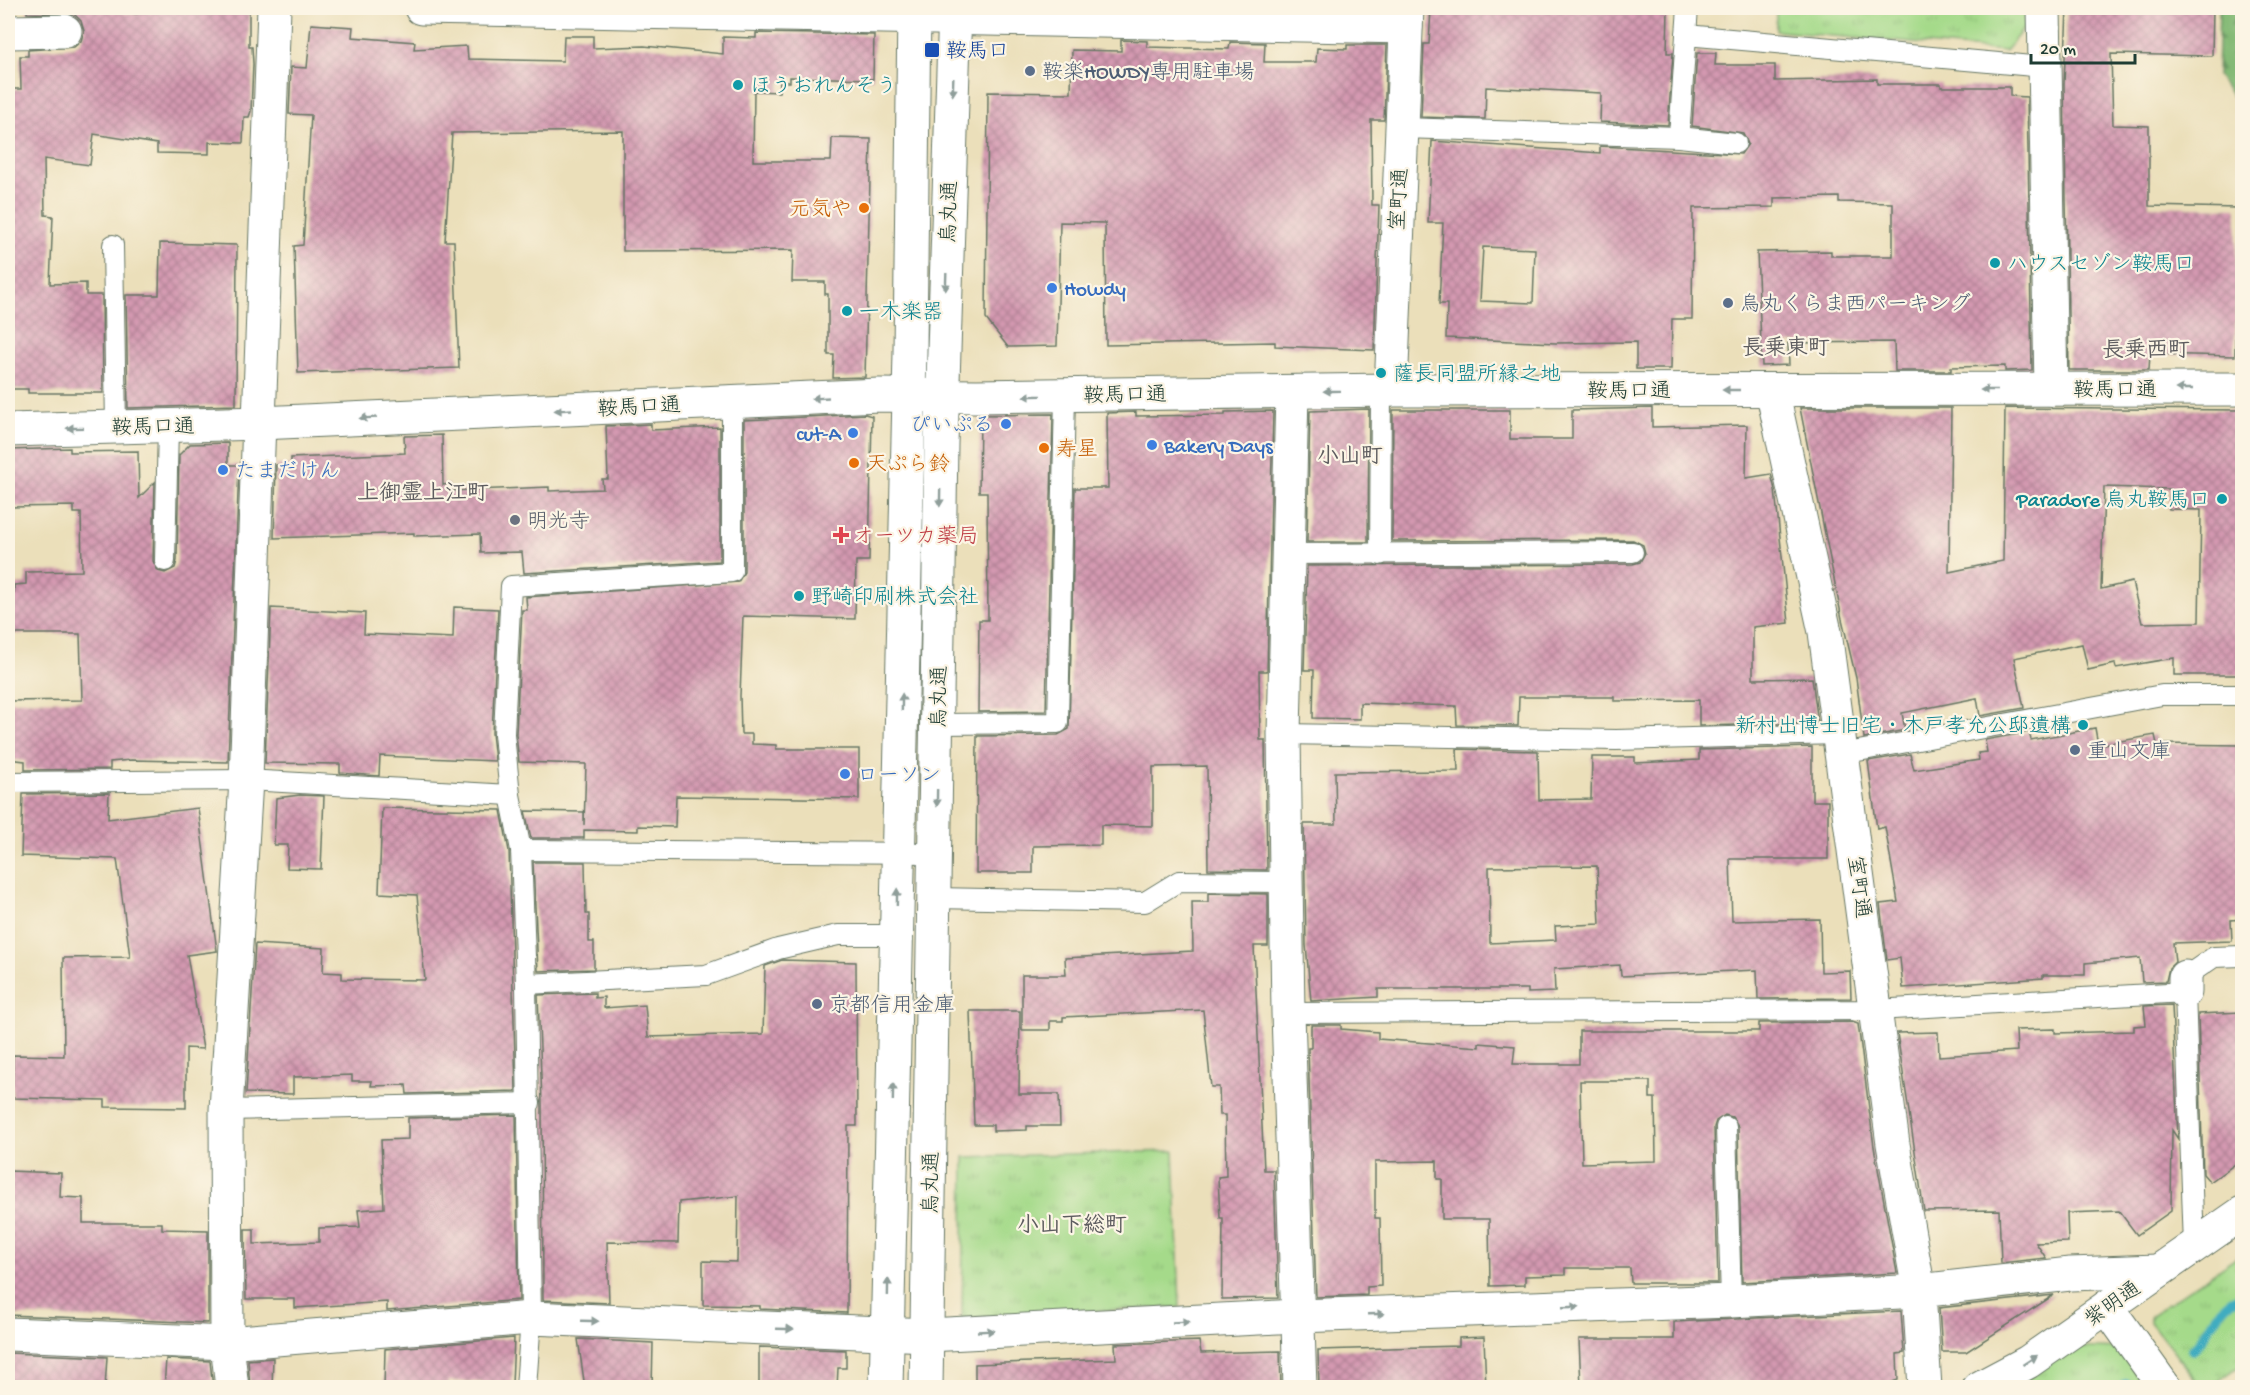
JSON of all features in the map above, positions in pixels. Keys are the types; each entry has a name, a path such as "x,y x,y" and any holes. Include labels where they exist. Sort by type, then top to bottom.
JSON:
{"main road":[{"path":"232,1388 227,1343 226,1110 246,780 274,8"},
{"path":"421,8 1407,17"},
{"path":"2044,8 2043,67 2051,390"},
{"name":"烏丸通","path":"886,1388 914,13"},
{"name":"烏丸通","path":"926,1388 942,396 955,13"},
{"name":"室町通","path":"1386,390 1403,129 1407,17"},
{"path":"8,32 65,31"},
{"name":"鞍馬口通","path":"8,430 260,423 908,395 1386,390 2242,389"},
{"name":"室町通","path":"1772,390 1825,632 1893,1144 1918,1291 1925,1388"},
{"path":"1292,392 1284,734 1288,1013 1300,1388"},
{"name":"紫明通","path":"1979,1388 2028,1362 2242,1213"},
{"path":"8,1334 227,1343 531,1318 928,1335 1298,1316 1731,1301 1918,1291 2059,1275 2158,1271"},
{"path":"2107,1307 2164,1388"}],"lane":[{"path":"1679,137 1688,8"},
{"path":"1686,35 2043,67"},
{"path":"1403,129 1679,137 1736,143"},
{"path":"113,245 116,427"},
{"path":"1380,555 1386,390"},
{"path":"937,724 1058,723 1065,395"},
{"path":"526,1388 531,1318 530,1103 526,984 521,850 510,795 504,734 511,586 732,572 732,402"},
{"path":"165,561 168,426"},
{"path":"1288,554 1634,552"},
{"path":"1284,734 1616,740 1839,734 1842,754 2162,695 2242,695"},
{"path":"8,782 246,780 510,795"},
{"path":"521,850 936,853"},
{"path":"935,898 1145,902 1179,881 1286,882"},
{"path":"526,984 706,975 778,950 838,935 896,935"},
{"path":"1288,1013 1876,1010 2185,984 2214,957 2242,956"},
{"path":"2185,984 2194,1246"},
{"path":"226,1110 530,1103"},
{"path":"1726,1127 1731,1301"}],"green space":[{"path":"1776,8 2025,8 2025,27 2005,51 1776,31"},
{"path":"2219,8 2242,8 2242,109 2217,76"},
{"path":"1174,1151 1180,1307 962,1319 964,1157"},
{"path":"2242,1254 2242,1364 2210,1387 2199,1384 2150,1322 2150,1316"},
{"path":"2071,1347 2120,1349 2146,1388 2013,1388"}],"building":[{"path":"27,8 91,8 137,14 138,8 199,11 199,8 249,8 249,47 252,47 253,64 251,111 249,117 244,117 243,143 209,142 209,154 157,153 157,144 94,134 90,165 44,159 45,215 53,216 50,284 86,283 86,295 102,295 103,393 28,393 28,389 8,389 8,89 21,89 20,56 28,56 28,50 74,47 81,41 84,31 81,21 74,14 27,13"},
{"path":"1431,8 1668,8 1667,53 1673,53 1668,125 1600,122 1601,93 1486,87 1485,119 1421,117 1424,44 1429,44"},
{"path":"2067,8 2213,8 2212,56 2111,54 2113,125 2149,126 2149,206 2237,208 2235,356 2150,354 2149,370 2069,370 2064,84"},
{"path":"311,24 353,27 352,37 415,42 414,49 467,46 468,59 563,61 564,36 593,36 593,48 644,46 723,54 723,37 756,38 756,33 874,35 873,79 790,77 790,82 780,82 779,92 754,91 753,161 831,161 832,138 871,139 865,377 833,378 834,355 828,355 828,294 825,294 825,282 792,282 793,250 623,251 623,131 452,133 445,241 454,241 459,368 298,373 294,246 303,245 311,115 289,114 291,67 307,68"},
{"path":"1121,40 1147,41 1147,47 1229,49 1230,42 1265,43 1264,62 1316,62 1317,48 1347,49 1347,45 1387,45 1384,120 1371,120 1372,205 1379,205 1374,350 1275,346 1275,342 1106,345 1105,223 1060,222 1057,346 1008,347 986,319 988,92 1071,93 1072,50 1121,51"},
{"path":"1697,53 1716,53 1715,65 1775,65 1775,81 1877,79 1877,84 2010,87 2010,96 2027,97 2032,370 2005,371 2005,366 1951,367 1951,371 1895,371 1894,342 1788,343 1789,365 1762,366 1757,252 1831,251 1831,256 1893,256 1893,203 1839,202 1839,197 1774,198 1774,207 1693,208 1692,319 1672,319 1671,369 1636,369 1636,342 1556,343 1446,338 1447,304 1439,304 1443,223 1428,223 1432,141 1600,153 1600,146 1741,154 1748,144 1743,133 1692,126","holes":["1483,247 1535,249 1533,303 1480,301"]},
{"path":"160,243 237,245 236,405 128,408 126,295 159,295"},
{"path":"1652,408 1652,427 1747,425 1746,478 1771,474 1775,490 1789,623 1753,627 1753,679 1812,678 1818,723 1699,726 1699,700 1614,701 1614,697 1519,697 1518,726 1457,725 1456,706 1360,703 1360,719 1313,718 1314,670 1304,670 1307,566 1633,564 1640,562 1645,553 1643,545 1633,540 1392,541 1393,410 1510,410 1510,439 1572,439 1572,410"},
{"path":"1800,408 1951,408 1949,572 2003,561 2005,408 2242,410 2242,675 2174,675 2174,658 2116,668 2115,664 2088,670 2082,644 2014,658 2024,708 1980,716 1977,698 1902,713 1905,730 1864,738 1856,678","holes":["2104,487 2170,489 2169,509 2201,510 2199,622 2142,623 2132,582 2101,589"]},
{"path":"1369,409 1368,542 1307,542 1310,411"},
{"path":"1273,411 1267,671 1259,671 1260,740 1265,740 1267,870 1208,869 1207,766 1153,767 1153,826 1101,825 1101,845 1033,846 1033,873 976,873 977,736 1058,735 1069,729 1075,488 1108,488 1107,413 1136,412 1136,416 1225,415 1225,412"},
{"path":"865,414 872,416 869,561 856,561 855,619 743,616 740,696 741,734 752,734 752,744 776,745 776,749 859,749 859,799 676,796 675,827 638,826 638,831 584,830 584,838 531,838 525,811 584,812 584,825 586,764 519,762 516,734 522,610 527,610 526,597 738,582 744,572 744,420"},
{"path":"1053,414 1046,711 978,712 979,620 988,620 987,492 979,492 980,415"},
{"path":"651,424 651,430 720,427 720,561 524,573 522,552 481,553 480,534 414,536 414,533 274,538 276,465 291,466 291,458 405,453 404,436 442,435 443,485 449,484 449,491 549,487 549,491 603,489 602,479 608,479 606,426"},
{"path":"228,443 228,465 239,465 228,762 131,760 110,762 110,769 25,770 25,761 8,759 8,701 82,700 80,634 8,634 8,591 14,592 14,585 26,584 26,572 82,571 81,513 74,513 74,506 8,507 8,450 70,448 70,452 138,451 139,498 155,482 153,561 158,571 165,573 175,568 177,561 179,455 190,444"},
{"path":"454,607 498,609 492,733 495,761 380,756 379,776 340,773 340,764 265,763 271,608 365,613 364,634 453,638"},
{"path":"2095,728 2098,745 2155,735 2157,744 2242,745 2242,919 2231,920 2232,941 2173,943 2175,962 2169,968 2166,981 2142,982 2140,958 2085,963 2085,975 2043,975 2043,978 1903,988 1900,958 1887,960 1880,904 1898,902 1885,827 1877,829 1868,761 1910,754 1914,770 1979,760 1978,753 1987,752 1985,740 2029,732 2031,740"},
{"path":"1812,747 1812,801 1828,801 1828,859 1730,859 1732,921 1820,919 1821,972 1850,971 1851,998 1758,999 1757,970 1621,976 1620,965 1554,969 1555,992 1528,993 1528,989 1378,989 1378,997 1311,1001 1306,945 1304,824 1336,824 1335,772 1458,771 1457,749 1538,751 1539,800 1591,799 1592,757 1635,757 1635,763 1699,760 1699,750","holes":["1597,866 1600,924 1555,926 1556,940 1490,943 1489,867"]},
{"path":"109,793 108,819 198,808 217,951 187,955 203,1049 186,1048 186,1108 105,1107 105,1100 12,1098 13,1055 64,1056 63,958 130,957 117,859 21,856 23,794"},
{"path":"300,795 324,796 321,869 287,868 288,845 274,845 276,798"},
{"path":"382,808 501,810 509,851 516,1091 407,1094 406,1085 371,1086 372,1081 352,1081 352,1075 293,1077 293,1094 246,1093 255,944 324,948 323,972 342,973 342,979 425,980 417,895 379,893"},
{"path":"533,862 585,862 586,914 589,914 589,942 594,942 594,969 538,971"},
{"path":"1208,893 1268,894 1268,946 1254,946 1264,1170 1274,1170 1278,1298 1222,1299 1223,1218 1220,1218 1218,1177 1226,1176 1225,1115 1220,1115 1219,1087 1211,1087 1203,1010 1063,1017 1063,1021 1050,1021 1050,1030 1022,1030 1022,975 1066,975 1065,958 1193,951 1192,902 1208,902"},
{"path":"782,960 856,962 857,1126 848,1126 847,1313 760,1309 760,1306 703,1305 703,1261 737,1262 738,1196 679,1202 678,1243 607,1242 609,1303 543,1300 542,1103 538,995 595,993 595,998 604,997 604,1008 645,1005 648,1037 763,1034 765,966"},
{"path":"2172,1005 2178,1139 2172,1130 2171,1211 2137,1235 2119,1211 2067,1213 2068,1242 2036,1243 2046,1258 2001,1263 1999,1210 1924,1211 1897,1033 1938,1032 1939,1056 2017,1051 2016,1030 2055,1029 2055,1033 2134,1031 2134,1026 2146,1025 2144,1006"},
{"path":"970,1011 1020,1011 1019,1094 1059,1094 1060,1126 1027,1126 1027,1130 993,1131 993,1125 974,1125"},
{"path":"2242,1012 2242,1159 2210,1182 2203,1174 2198,1014"},
{"path":"1852,1022 1858,1024 1874,1147 1897,1273 1742,1282 1738,1127 1732,1117 1725,1115 1716,1121 1714,1127 1718,1283 1631,1283 1630,1268 1565,1268 1565,1275 1525,1276 1525,1285 1490,1286 1489,1219 1442,1219 1442,1179 1437,1179 1437,1161 1375,1162 1375,1218 1380,1218 1381,1286 1367,1287 1367,1295 1316,1297 1308,1048 1311,1048 1311,1025 1341,1025 1341,1029 1378,1032 1378,1039 1479,1047 1479,1043 1515,1046 1513,1064 1579,1064 1579,1031 1759,1031 1759,1023","holes":["1580,1081 1650,1081 1650,1098 1655,1098 1656,1161 1582,1163"]},
{"path":"516,1115 519,1300 387,1311 387,1302 295,1308 295,1299 246,1299 245,1229 254,1229 254,1244 319,1242 319,1228 360,1227 358,1210 384,1208 381,1140 408,1139 408,1118"},
{"path":"8,1171 61,1173 60,1197 83,1198 83,1223 162,1223 162,1229 208,1230 208,1323 8,1315"},
{"path":"2054,1295 1966,1352 1942,1352 1939,1308"},
{"path":"1901,1311 1904,1353 1897,1354 1898,1380 1877,1388 1581,1387 1579,1339 1674,1339 1674,1322"},
{"path":"1484,1337 1486,1388 1319,1388 1318,1350 1459,1346 1459,1338"},
{"path":"514,1338 512,1384 449,1381 448,1388 384,1388 385,1349"},
{"path":"578,1339 653,1343 652,1388 585,1388"},
{"path":"1199,1341 1201,1353 1280,1351 1281,1388 975,1388 975,1364 1116,1359 1115,1344"},
{"path":"759,1347 846,1350 846,1368 838,1368 837,1388 759,1388"},
{"path":"8,1353 107,1357 105,1388 11,1388 11,1385 8,1385"},
{"path":"273,1358 272,1388 250,1388 248,1360"},
{"path":"166,1359 210,1361 213,1388 164,1388"}],"waterway":[{"path":"2192,1350 2225,1305 2242,1296"},
{"path":"2122,1388 2127,1384"}],"place":[{"name":"鞍馬口","path":"932,50"},
{"name":"鞍楽HOWDY専用駐車場","path":"1030,71"},
{"name":"ほうおれんそう","path":"738,85"},
{"name":"元気や","path":"864,208"},
{"name":"ハウスセゾン鞍馬口","path":"1995,263"},
{"name":"Howdy","path":"1052,288"},
{"name":"烏丸くらま西パーキング","path":"1728,303"},
{"name":"一木楽器","path":"847,311"},
{"name":"薩長同盟所縁之地","path":"1381,373"},
{"name":"ぴいぷる","path":"1006,424"},
{"name":"cut-A","path":"853,433"},
{"name":"Bakery Days","path":"1152,445"},
{"name":"寿星","path":"1044,448"},
{"name":"天ぷら鈴","path":"854,463"},
{"name":"たまだけん","path":"223,470"},
{"name":"Paradore 烏丸鞍馬口","path":"2222,499"},
{"name":"明光寺","path":"515,520"},
{"name":"オーツカ薬局","path":"841,535"},
{"name":"野崎印刷株式会社","path":"799,596"},
{"name":"新村出博士旧宅・木戸孝允公邸遺構","path":"2083,725"},
{"name":"重山文庫","path":"2075,750"},
{"name":"ローソン","path":"845,774"},
{"name":"京都信用金庫","path":"817,1004"}],"district":[{"name":"長乗東町","path":"1786,346"},
{"name":"長乗西町","path":"2146,348"},
{"name":"小山町","path":"1350,454"},
{"name":"上御霊上江町","path":"423,491"},
{"name":"小山下総町","path":"1072,1223"}]}
